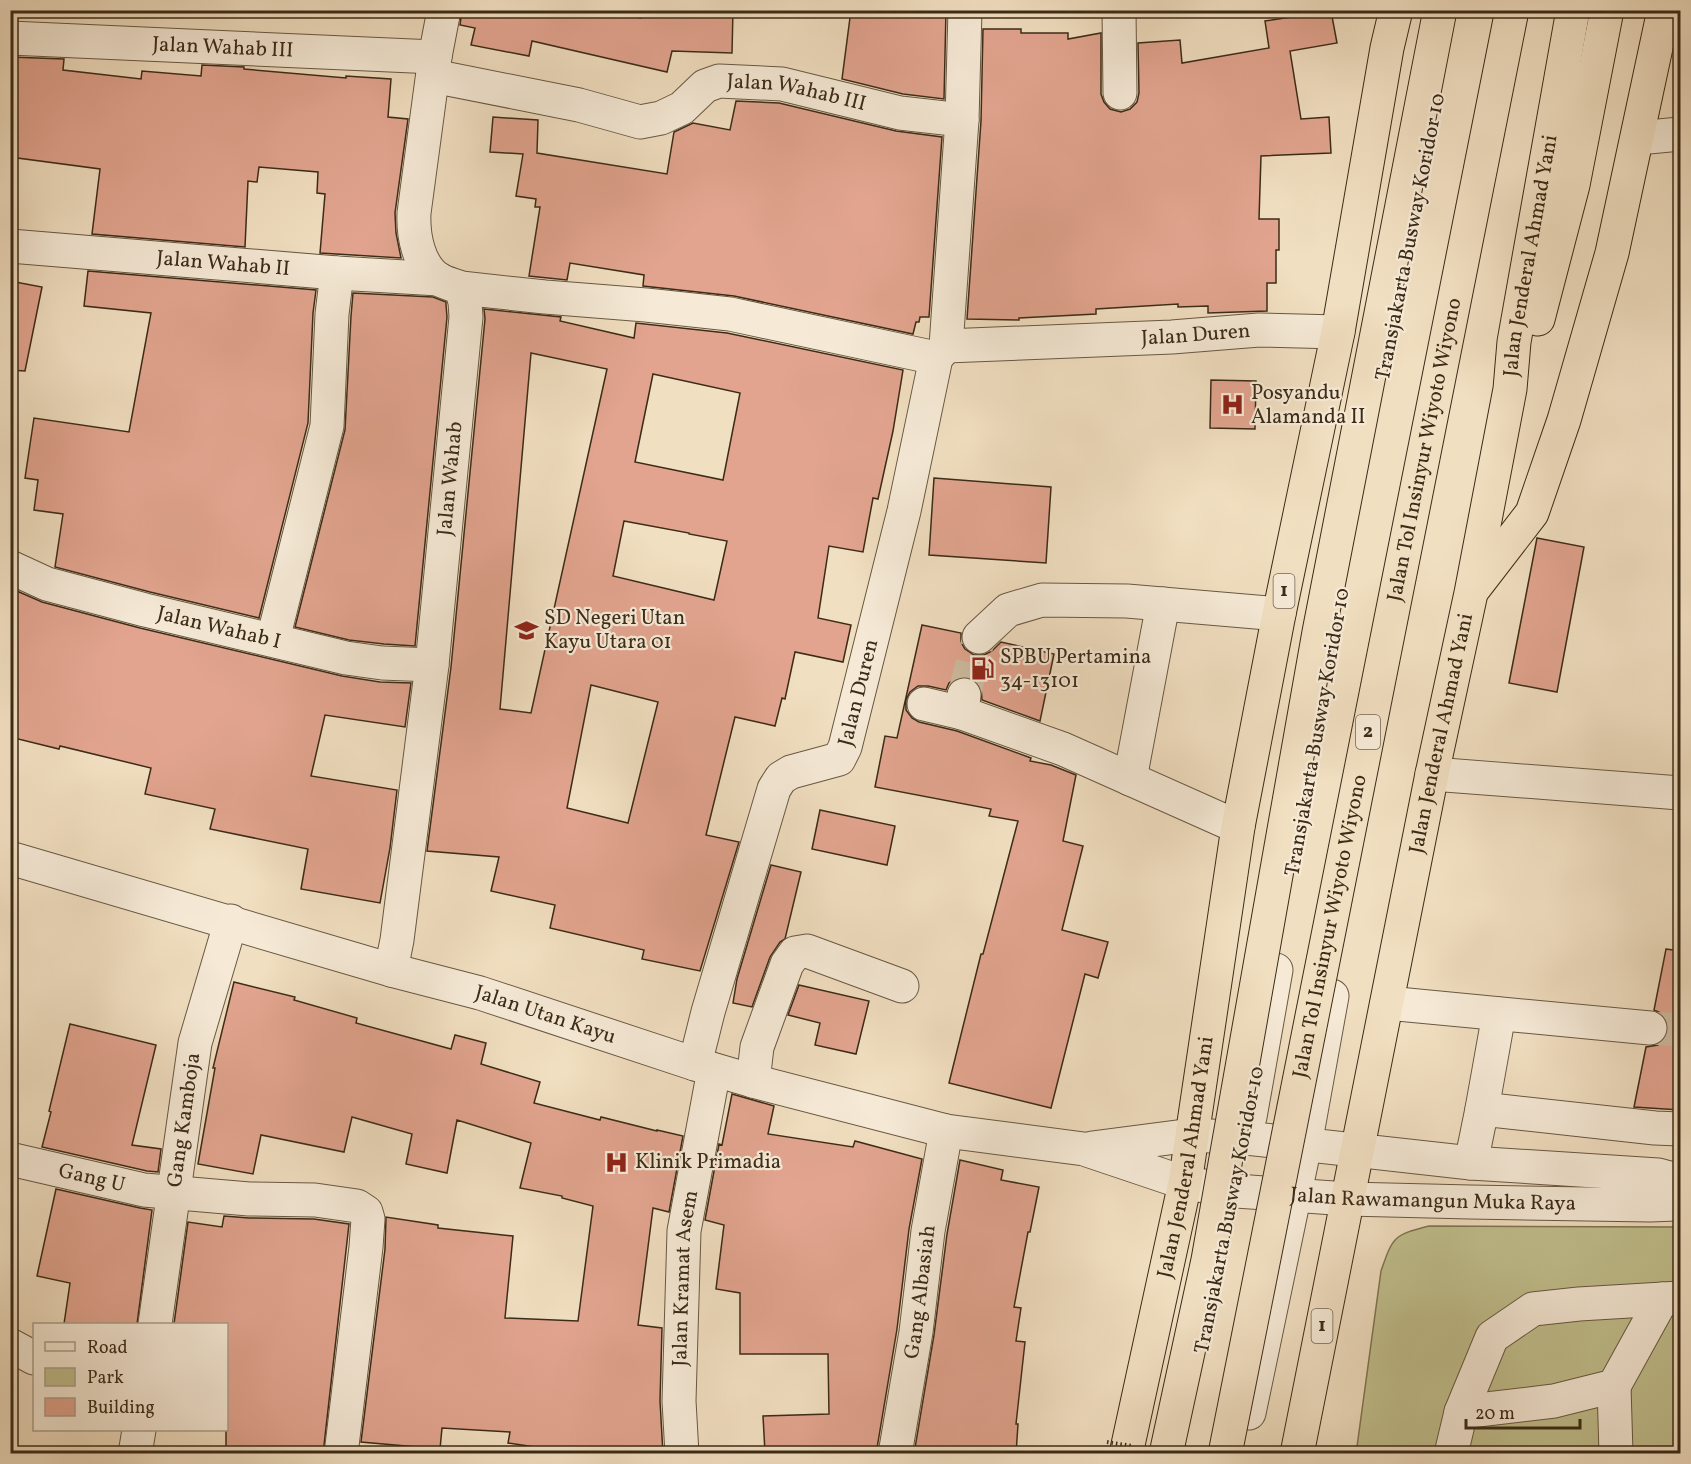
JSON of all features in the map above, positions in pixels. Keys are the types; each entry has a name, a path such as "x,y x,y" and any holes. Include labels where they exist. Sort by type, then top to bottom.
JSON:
{"highway":[{"path":"1377,10 1387,48"},
{"name":"Jalan Jenderal Ahmad Yani","path":"1126,1454 1185,1183 1238,827 1279,614 1338,332 1387,48 1396,10"},
{"path":"1166,1454 1208,1260 1319,632 1440,10"},
{"name":"Jalan Tol Insinyur Wiyoto Wiyono","path":"1225,1454 1512,10"},
{"name":"Jalan Jenderal Ahmad Yani","path":"1297,1454 1510,389 1514,342 1573,10"},
{"path":"1510,389 1532,345 1572,185 1607,10"},
{"path":"1471,592 1532,513 1564,420 1612,253 1665,10"}],"street":[{"name":"Jalan Wahab","path":"391,970 397,940 432,664 466,317 465,302 450,283 423,263 413,227 434,66 444,10"},
{"name":"Jalan Duren","path":"705,1067 708,1012 774,789 781,778 791,772 839,759 845,747 941,352 962,120 965,10"},
{"path":"1119,10 1120,93"},
{"name":"Transjakarta Busway Koridor 10","path":"1179,1454 1236,1191 1314,747 1454,10"},
{"path":"1241,1454 1305,1145 1338,962 1523,10"},
{"name":"Jalan Wahab III","path":"10,38 434,66 640,122 661,118 682,108 705,86 719,81 782,84 900,113 962,120"},
{"path":"1638,138 1680,135"},
{"name":"Jalan Wahab II","path":"10,246 450,283 545,297 730,314 941,352"},
{"path":"273,639 327,426 332,314 338,273"},
{"name":"Jalan Duren","path":"941,352 1259,330 1338,332"},
{"name":"Jalan Wahab I","path":"10,567 48,584 145,610 346,658 382,663 432,664"},
{"path":"979,637 1008,610 1042,600 1126,601 1279,614"},
{"path":"1130,779 1163,604"},
{"path":"924,704 963,704 1238,827"},
{"path":"1432,774 1680,793"},
{"name":"Jalan Utan Kayu","path":"10,858 231,921 391,970 480,993 753,1081 946,1131 1084,1149 1185,1183"},
{"name":"Gang Kamboja","path":"155,1323 195,1043 231,921"},
{"path":"753,1081 757,1047 787,964 795,953 807,951 902,986"},
{"path":"1387,1003 1650,1028"},
{"path":"1472,1163 1499,1014"},
{"name":"Jalan Kramat Asem","path":"682,1454 679,1401 684,1231 705,1067"},
{"path":"1482,1109 1680,1129"},
{"name":"Gang Albasiah","path":"895,1454 915,1332 927,1231 946,1131"},
{"name":"Jalan Rawamangun Muka Raya","path":"1192,1136 1246,1138 1472,1163 1658,1174 1680,1181"},
{"name":"Jalan Utan Kayu","path":"1084,1149 1192,1136"},
{"name":"Gang U","path":"10,1159 144,1190 249,1198 315,1200 357,1206 366,1212 368,1219 365,1258 341,1454"},
{"name":"Jalan Rawamangun Muka Raya","path":"1185,1183 1236,1191 1348,1198 1650,1205 1680,1203"},
{"path":"1616,1454 1614,1386 1671,1299"},
{"path":"1451,1454 1461,1412 1492,1337 1533,1309 1671,1299"},
{"path":"10,1345 33,1357"},
{"path":"1461,1412 1554,1401 1614,1386"},
{"path":"135,1454 139,1431"}],"green space":[{"path":"1429,1226 1680,1227 1680,1453 1356,1454 1381,1271 1396,1239 1408,1232"}],"building":[{"path":"462,10 606,10 641,18 642,10 733,10 732,53 672,51 667,72 532,41 529,56 471,45 475,28 460,25"},
{"path":"851,10 946,10 944,99 903,94 842,79"},
{"path":"1331,11 1337,43 1290,51 1301,119 1329,117 1331,153 1261,156 1259,219 1279,219 1276,283 1267,283 1267,311 1208,313 1208,306 1178,307 1178,304 1096,309 1096,314 1019,318 1019,320 967,319 981,121 983,29 1021,29 1021,33 1068,33 1068,39 1101,33 1101,94 1110,109 1121,112 1130,109 1137,102 1139,93 1138,43 1180,40 1182,63 1269,48 1265,21"},
{"path":"10,57 64,59 63,70 141,79 142,71 201,76 202,65 346,78 346,76 391,79 388,117 408,119 395,213 401,258 320,253 325,194 317,193 318,172 259,167 257,182 248,181 245,247 92,234 100,169 10,157"},
{"path":"736,101 779,103 896,131 942,137 929,317 920,317 913,334 734,296 643,286 644,275 570,263 567,280 529,276 540,207 535,207 536,199 516,196 523,154 490,152 493,117 538,120 537,153 667,174 674,132 693,123 730,130"},
{"path":"88,271 316,290 308,423 259,618 55,567 63,514 34,510 38,480 25,478 34,418 129,432 151,313 84,306"},
{"path":"10,281 42,287 25,371 10,370"},
{"path":"353,293 433,297 446,302 447,317 415,646 349,640 295,627 345,430"},
{"path":"484,309 561,317 560,321 634,338 636,323 727,333 903,370 893,431 878,499 873,498 863,552 829,546 818,618 851,625 843,662 795,652 785,699 782,698 775,726 735,717 706,835 739,842 700,971 642,959 644,950 550,928 555,905 491,891 499,857 427,851 451,667 485,319","holes":["531,353 607,369 531,713 500,709","653,374 740,393 723,480 635,462","624,521 727,541 714,600 613,576","591,685 658,702 628,823 567,808"]},
{"name":"Posyandu Alamanda II","path":"1211,380 1256,381 1255,429 1210,428"},
{"path":"934,478 1051,487 1046,563 929,555"},
{"path":"1537,538 1584,547 1557,692 1509,683"},
{"path":"10,588 42,602 140,628 342,676 380,682 411,683 405,727 325,715 311,776 397,790 380,903 301,889 308,849 210,829 215,809 145,794 151,768 60,746 59,749 10,737"},
{"path":"922,625 961,633 961,642 965,649 974,655 984,655 1001,642 1054,654 1040,721 982,700 981,687 976,680 967,676 956,678 949,683 946,690 918,686 910,692 906,700 906,710 912,718 919,722 957,731 1031,758 1030,761 1051,765 1076,775 1063,841 1083,846 1062,930 1108,942 1098,978 1085,974 1051,1108 949,1083 981,954 983,954 1018,821 989,816 991,809 875,787 885,736 897,738"},
{"path":"820,810 895,826 887,865 812,849"},
{"path":"771,865 801,872 785,939 780,942 770,957 752,1007 733,1003 737,979"},
{"path":"1666,949 1680,951 1680,1110 1634,1107 1646,1047 1658,1045 1665,1039 1669,1030 1667,1020 1661,1013 1654,1010"},
{"path":"234,982 295,997 294,1000 357,1018 356,1023 451,1049 455,1035 486,1043 481,1064 540,1082 534,1103 600,1120 601,1117 683,1136 669,1212 653,1208 638,1325 662,1328 660,1401 663,1454 583,1454 508,1443 510,1432 442,1428 440,1449 361,1442 385,1249 386,1217 438,1225 438,1228 513,1236 505,1318 578,1321 593,1206 562,1198 562,1196 520,1188 531,1143 457,1120 447,1173 406,1164 412,1134 352,1117 344,1152 261,1135 253,1174 198,1164 215,1068 213,1068"},
{"path":"799,985 869,1001 856,1054 815,1045 820,1023 788,1015"},
{"path":"70,1024 156,1045 132,1145 161,1149 158,1172 42,1147"},
{"path":"732,1094 774,1106 768,1134 853,1147 855,1141 922,1159 909,1229 897,1329 877,1448 815,1448 815,1452 765,1452 763,1416 829,1414 828,1354 740,1354 740,1293 716,1289 724,1225 705,1220 719,1144 722,1145"},
{"path":"960,1160 1003,1170 1001,1180 1039,1187 1014,1307 1021,1308 1016,1341 1025,1342 1016,1424 1018,1424 1016,1454 914,1454"},
{"path":"56,1189 152,1210 137,1323 64,1323 70,1283 37,1276"},
{"path":"224,1216 314,1219 349,1224 323,1454 226,1454 228,1323 174,1323 188,1222 222,1227"}],"tunnel":[{"path":"964,695 979,637"},
{"path":"1650,1028 1680,1030"}],"place":[{"name":"Posyandu Alamanda II","path":"1233,405"},
{"name":"SD Negeri Utan Kayu Utara 01","path":"526,630"},
{"name":"SPBU Pertamina 34-13101","path":"982,669"},
{"name":"Klinik Primadia","path":"617,1162"}]}
